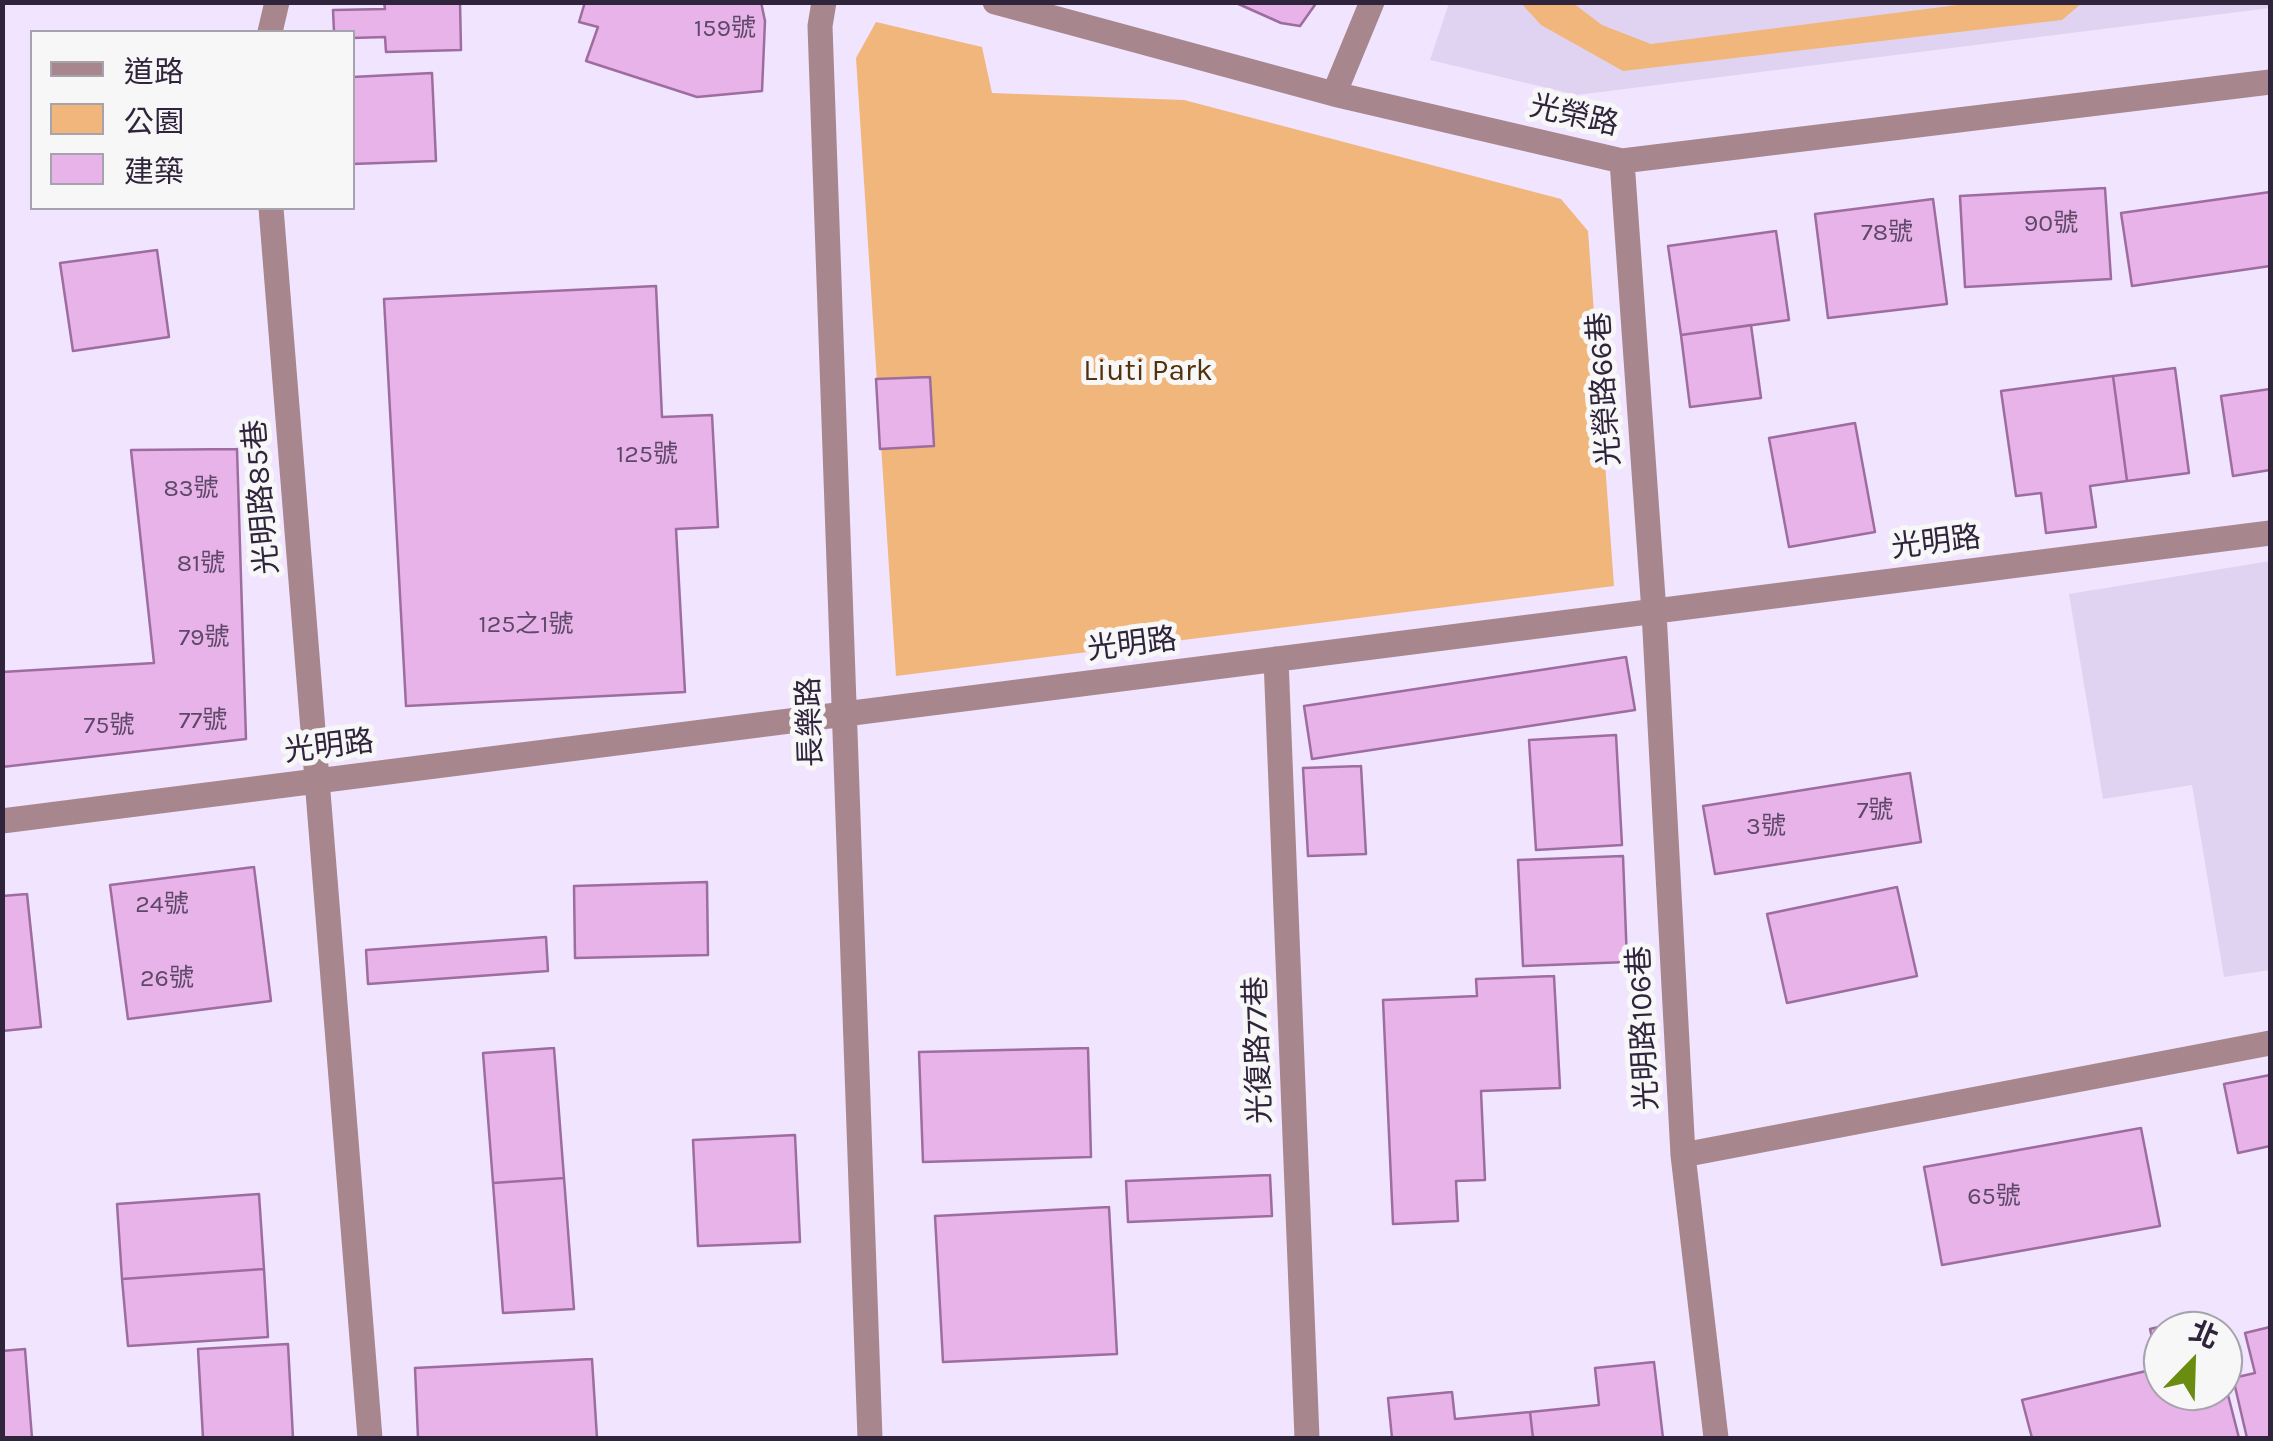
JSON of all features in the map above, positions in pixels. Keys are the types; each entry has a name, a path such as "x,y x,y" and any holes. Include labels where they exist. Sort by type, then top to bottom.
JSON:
{"street":[{"path":"270,30 277,2"},
{"name":"長樂路","path":"824,2 820,26 870,1438"},
{"name":"光榮路","path":"995,2 1334,94 1622,161 2270,82"},
{"path":"1334,94 1372,2"},
{"name":"光榮路66巷","path":"1622,161 1654,612"},
{"name":"光明路85巷","path":"272,210 370,1438"},
{"name":"光明路","path":"2,821 2270,534"},
{"name":"光明路106巷","path":"1654,612 1684,1155 1716,1438"},
{"name":"光復路77巷","path":"1276,660 1307,1438"},
{"path":"1684,1155 2270,1043"}],"shaded area":[{"path":"1449,3 2270,3 2270,8 1577,95 1430,60"},
{"path":"2270,561 2270,970 2224,977 2192,785 2103,799 2069,594"}],"green space":[{"path":"1521,3 1573,3 1602,25 1651,44 1973,3 2082,3 2062,20 1623,71 1541,25"},
{"name":"Liuti Park","path":"876,22 982,47 992,93 1184,100 1561,199 1588,231 1614,586 896,676 856,58"}],"building":[{"path":"384,2 460,2 461,50 386,52 385,37 355,38 355,30 334,30 333,10 385,9"},
{"path":"585,2 761,2 765,21 762,91 697,97 586,61 598,27 579,22"},
{"path":"1234,2 1317,2 1300,26 1281,23"},
{"path":"432,73 436,161 355,164 355,77"},
{"path":"2105,188 2111,279 1965,287 1960,196"},
{"path":"2270,192 2270,266 2132,286 2121,213"},
{"path":"1933,199 1947,304 1828,318 1815,214"},
{"path":"1776,231 1789,320 1681,335 1668,246"},
{"path":"157,250 169,337 73,351 60,263"},
{"path":"656,286 662,417 712,415 718,527 676,529 685,692 406,706 384,299"},
{"path":"1751,325 1761,398 1690,407 1681,335"},
{"path":"2175,368 2189,473 2127,481 2113,376"},
{"path":"2113,376 2127,481 2090,486 2096,527 2046,533 2041,493 2016,496 2001,391"},
{"path":"930,377 934,446 880,449 876,379"},
{"path":"2270,389 2270,470 2233,476 2221,396"},
{"path":"1855,423 1875,532 1789,547 1769,438"},
{"path":"237,449 246,739 2,767 2,672 154,663 131,450"},
{"path":"1626,657 1635,710 1312,759 1304,706"},
{"path":"1616,735 1622,845 1536,850 1529,740"},
{"path":"1361,766 1366,854 1308,856 1303,768"},
{"path":"1910,773 1921,842 1715,874 1703,806"},
{"path":"1623,856 1627,962 1523,966 1518,860"},
{"path":"254,867 271,1001 128,1019 110,885"},
{"path":"707,882 708,955 575,958 574,886"},
{"path":"1897,887 1917,976 1787,1003 1767,914"},
{"path":"27,894 41,1027 2,1031 2,896"},
{"path":"546,937 548,971 368,984 366,950"},
{"path":"1554,976 1560,1088 1481,1091 1485,1180 1456,1181 1458,1221 1393,1224 1383,1000 1477,996 1476,979"},
{"path":"554,1048 564,1178 493,1183 483,1053"},
{"path":"1088,1048 1091,1157 923,1162 919,1052"},
{"path":"2270,1075 2270,1146 2238,1153 2224,1084"},
{"path":"2141,1128 2160,1226 1942,1265 1924,1167"},
{"path":"795,1135 800,1242 698,1246 693,1140"},
{"path":"1270,1175 1272,1216 1128,1222 1126,1181"},
{"path":"564,1178 574,1309 503,1313 493,1183"},
{"path":"259,1194 264,1269 122,1279 117,1204"},
{"path":"1109,1207 1117,1354 943,1362 935,1216"},
{"path":"264,1269 268,1337 128,1346 122,1279"},
{"path":"2270,1327 2270,1438 2247,1438 2241,1411 2243,1376 2255,1373 2245,1333"},
{"path":"288,1344 293,1438 203,1438 198,1349"},
{"path":"25,1349 32,1438 2,1438 2,1351"},
{"path":"592,1359 597,1438 418,1438 415,1368"},
{"path":"1654,1362 1663,1438 1533,1438 1530,1412 1599,1405 1595,1368"},
{"path":"2143,1372 2143,1411 2232,1411 2239,1438 2032,1438 2022,1400"},
{"path":"1452,1392 1455,1419 1530,1412 1533,1438 1392,1438 1388,1398"}]}
